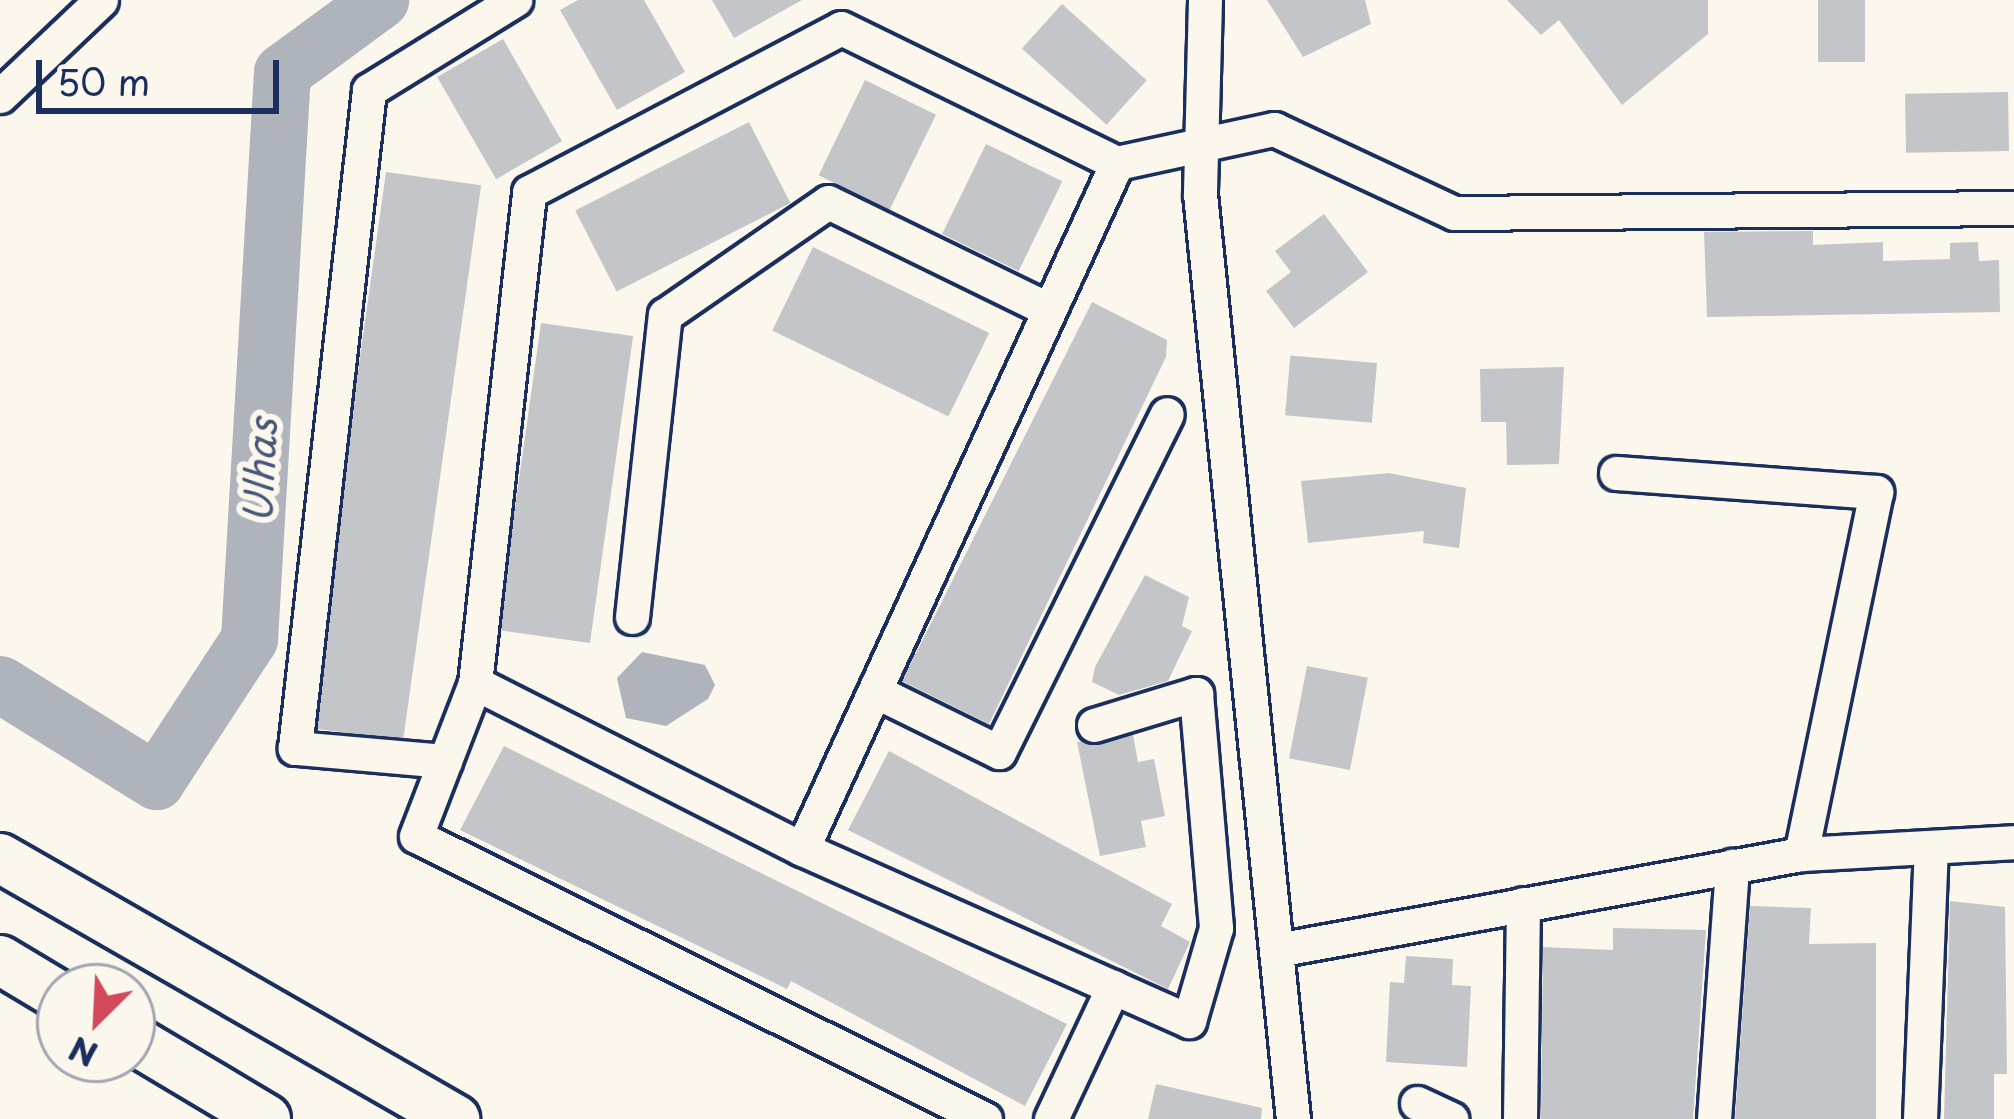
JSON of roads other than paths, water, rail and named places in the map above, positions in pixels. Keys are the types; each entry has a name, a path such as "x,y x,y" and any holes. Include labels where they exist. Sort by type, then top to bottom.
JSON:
{"highway":[{"path":"0,858 455,1119"},
{"path":"0,960 36,982"},
{"path":"156,1053 266,1119"}],"street":[{"path":"0,96 101,0"},
{"path":"445,761 295,748 369,90 515,0"},
{"path":"841,0 860,38"},
{"path":"1205,0 1200,194 1293,1119"},
{"path":"985,1119 416,836 475,683 529,192 841,28 1117,163 1204,138 1274,129 1454,213 2014,208"},
{"path":"802,849 1117,163"},
{"path":"632,617 665,314 828,202 1049,310"},
{"path":"875,691 999,752 1167,414"},
{"path":"1616,472 1876,492 1801,854"},
{"path":"475,683 802,849 1189,1021 1216,928 1196,694 1094,725"},
{"path":"1276,950 1801,854 2014,842"},
{"path":"1920,1119 1931,847"},
{"path":"1714,1119 1732,866"},
{"path":"1520,1119 1523,904"},
{"path":"1051,1119 1113,987"},
{"path":"1417,1103 1451,1119"}],"waterway":[{"name":"Ulhas","path":"0,684 156,781 249,639 282,72 380,0"}]}
